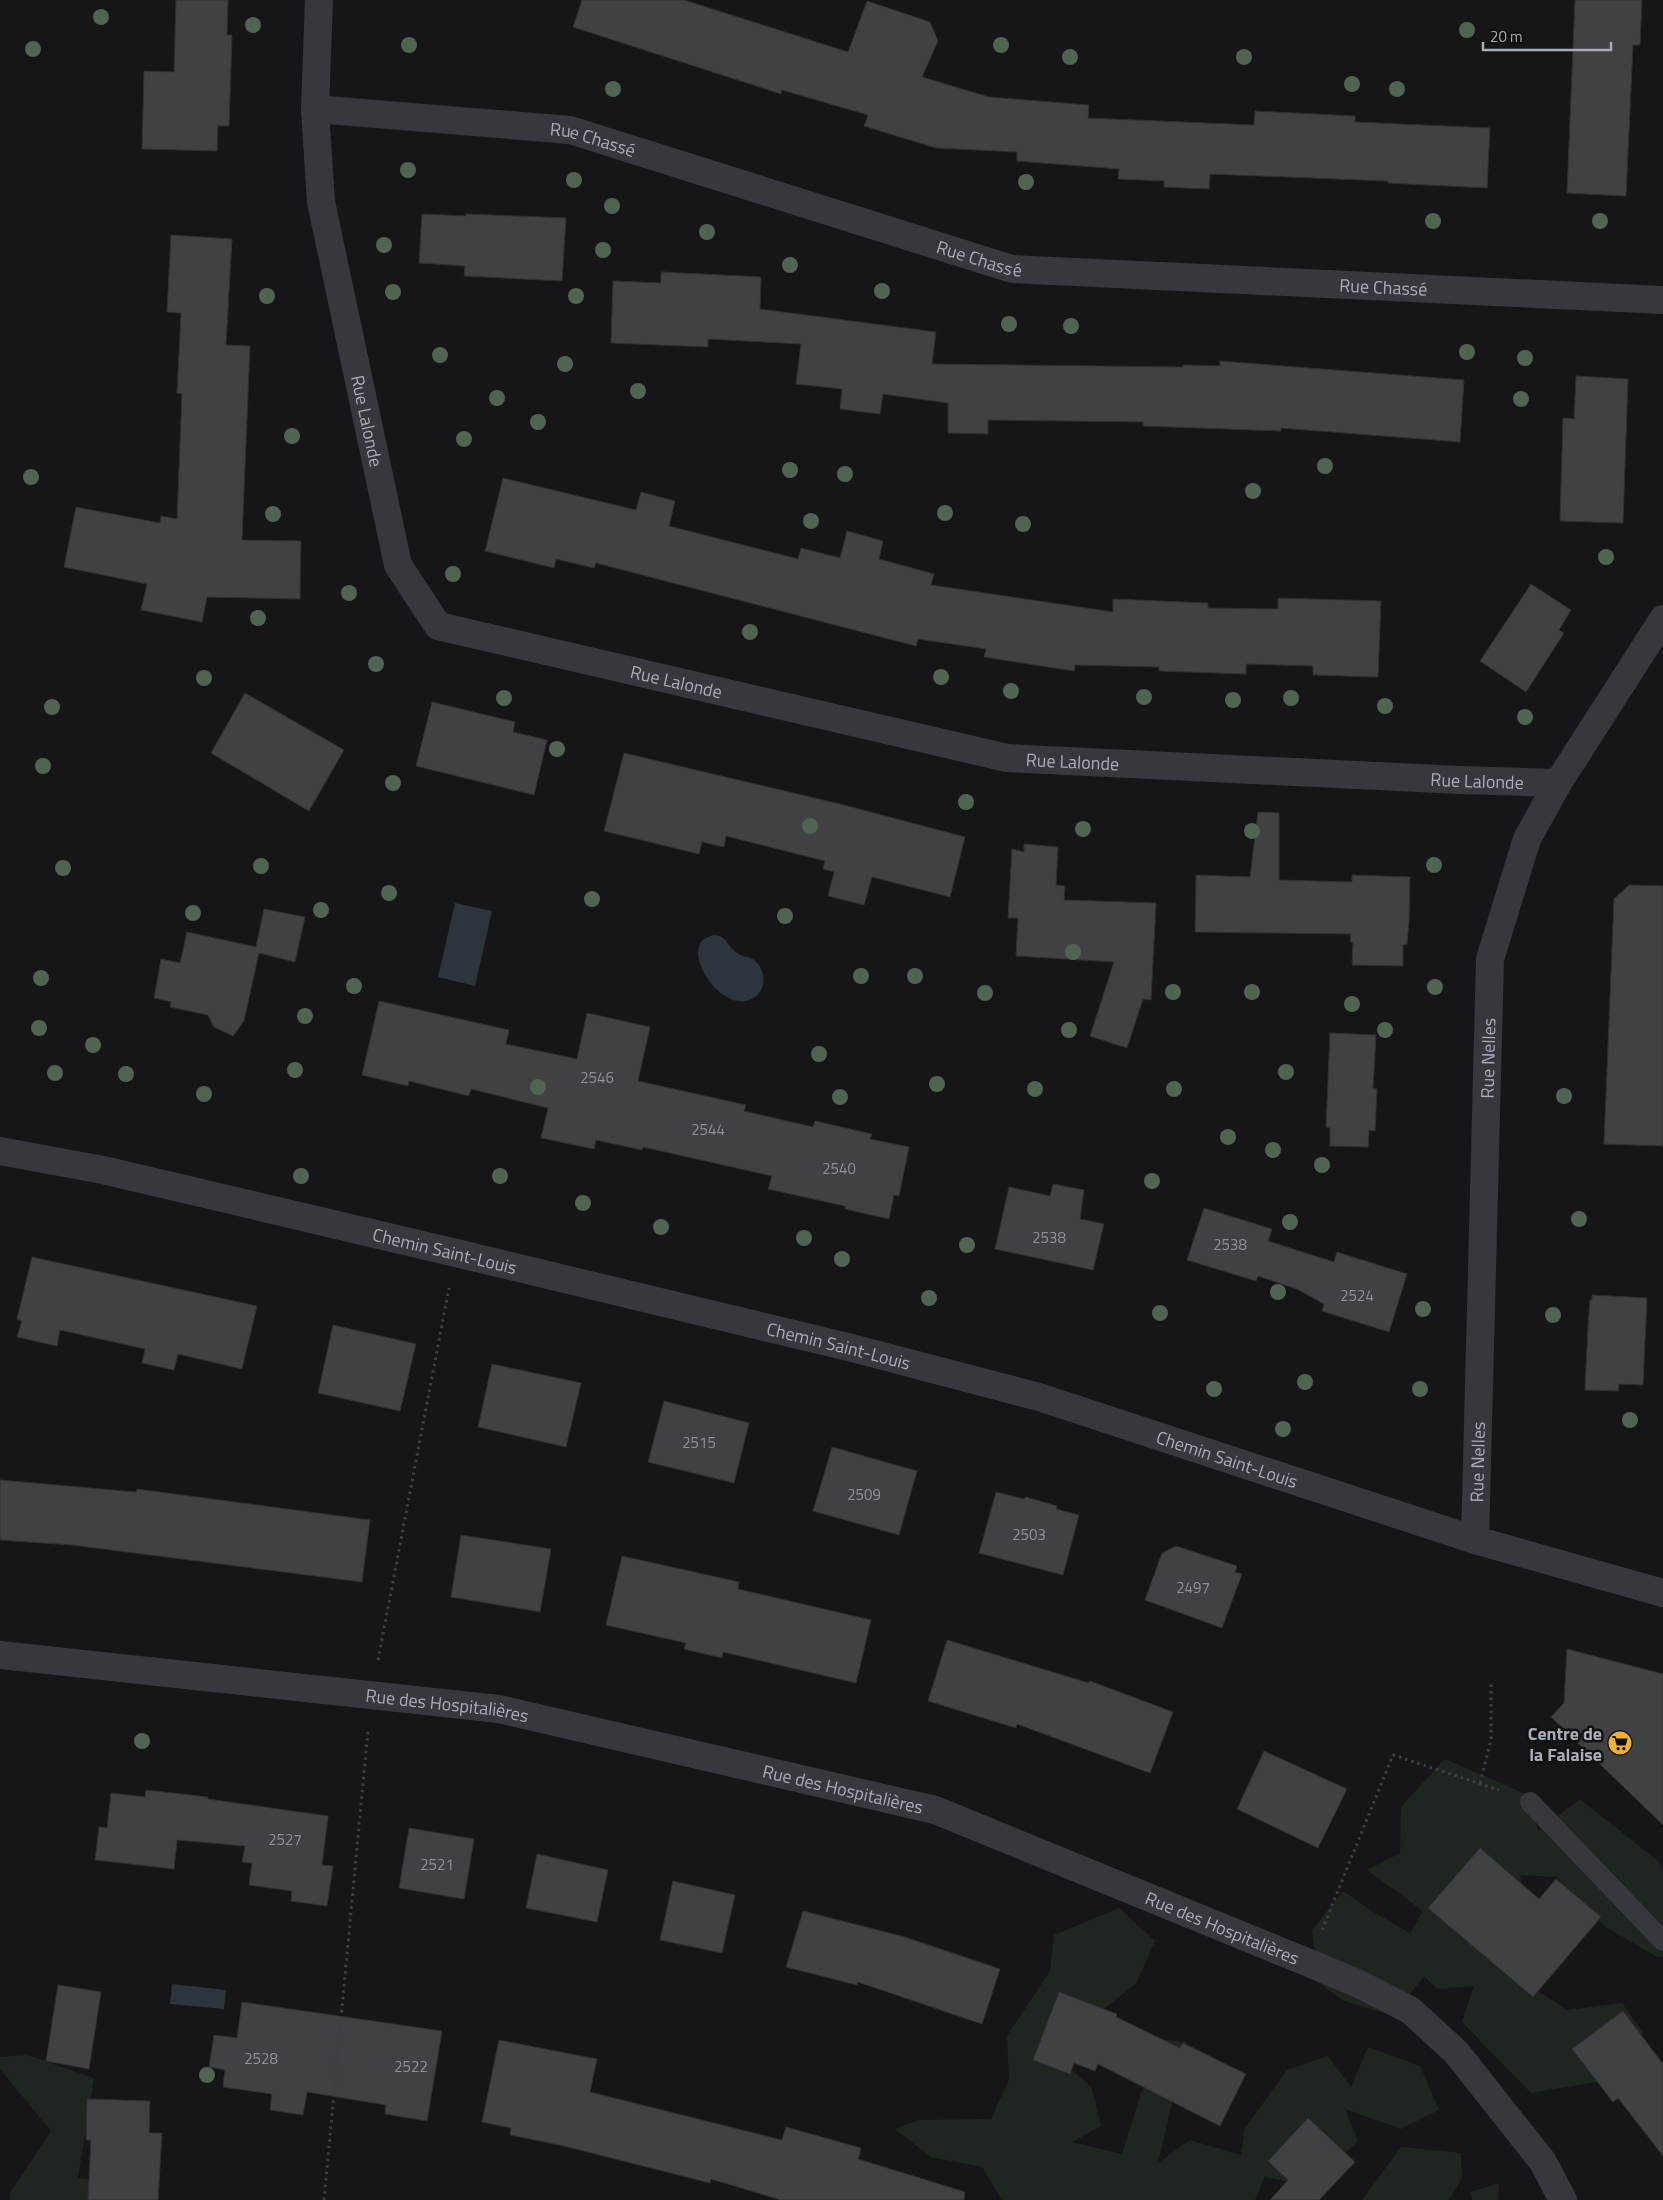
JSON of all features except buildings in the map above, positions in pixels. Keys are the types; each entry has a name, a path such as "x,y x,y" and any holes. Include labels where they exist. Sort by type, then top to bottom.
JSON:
{"street":[{"name":"Rue Lalonde","path":"319,0 315,109 321,202 398,565 438,626 1007,758 1558,783"},
{"name":"Rue Chassé","path":"315,109 570,130 1012,269 1663,300"},
{"name":"Rue Nelles","path":"1475,1540 1490,959 1527,839 1558,783 1663,619"},
{"name":"Chemin Saint-Louis","path":"0,1151 103,1170 466,1255 852,1348 1030,1395 1475,1540 1663,1593"},
{"name":"Rue des Hospitalières","path":"0,1655 499,1709 935,1810 1357,1983 1410,2010 1456,2052 1543,2162 1563,2200"}],"lane":[{"path":"1530,1802 1663,1940"}],"path":[{"path":"1480,1783 1491,1740 1491,1683"},
{"path":"1309,1963 1393,1755 1480,1783 1530,1802"}],"shaded area":[{"path":"455,903 492,911 475,986 438,977"},
{"path":"714,935 724,939 734,951 752,959 761,968 764,979 762,989 755,997 744,1001 733,1000 722,994 705,974 698,952 701,942 707,937"},
{"path":"1445,1759 1530,1796 1538,1831 1580,1799 1658,1861 1663,1869 1663,1956 1659,1958 1606,1927 1556,1877 1520,1875 1531,1937 1508,1972 1568,2010 1622,2003 1643,2032 1596,2082 1531,2093 1462,2022 1474,1986 1437,1989 1424,1976 1393,2016 1342,2000 1319,1983 1312,1930 1343,1891 1375,1913 1410,1933 1423,1911 1367,1870 1400,1853 1401,1807"},
{"path":"1119,1908 1155,1941 1136,1984 1099,2012 1057,2056 1092,2088 1101,2126 1072,2142 1122,2154 1158,2039 1186,2042 1158,2163 1190,2140 1241,2155 1245,2128 1287,2070 1328,2056 1351,2087 1368,2047 1420,2066 1439,2110 1401,2129 1345,2109 1358,2141 1310,2187 1265,2177 1255,2200 1002,2200 982,2167 931,2157 895,2129 919,2120 991,2119 1009,2080 1007,2036 1050,1971 1054,1935"},
{"path":"172,1984 226,1990 224,2009 170,2004"},
{"path":"27,2055 94,2078 78,2178 145,2187 145,2200 10,2200 10,2193 51,2131 0,2069 0,2057"},
{"path":"1401,2147 1461,2153 1462,2178 1449,2200 1362,2200"},
{"path":"1499,2183 1498,2200 1472,2200 1470,2192"}],"place":[{"name":"Centre de la Falaise","path":"1620,1743"}]}
